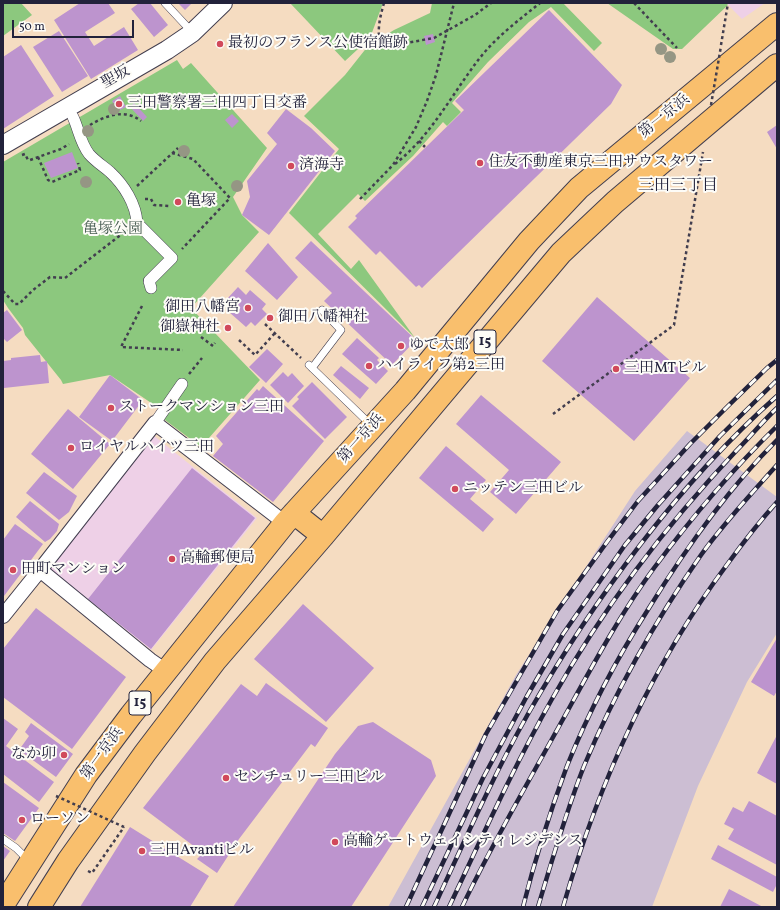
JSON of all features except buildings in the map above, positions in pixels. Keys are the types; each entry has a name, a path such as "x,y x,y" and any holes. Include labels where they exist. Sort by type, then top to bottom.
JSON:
{"highway":[{"name":"第一京浜","path":"3,905 86,775 131,715 290,518 410,385 529,240 579,188 777,24"},
{"name":"第一京浜","path":"39,907 68,861 136,765 205,673 323,536 413,427 561,253 615,202 777,65"},
{"path":"379,420 396,422 413,427"},
{"path":"290,518 323,536"}],"street":[{"name":"聖坂","path":"3,144 167,50 192,32 223,3"},
{"path":"73,117 82,144 90,155 111,173 129,196 136,213 137,223 172,258 149,281 151,288"},
{"path":"3,616 156,423 182,384"},
{"path":"156,423 290,518"},
{"path":"40,570 150,660 166,671"}],"lane":[{"path":"165,3 192,32"},
{"path":"322,310 341,330 310,366 379,420"},
{"path":"3,839 16,848 31,862"}],"path":[{"path":"384,3 379,21 378,34 380,44 406,43 434,38 475,15 491,3"},
{"path":"393,165 416,127 427,101 440,63 454,3"},
{"path":"360,199 419,141 445,108 480,57 517,21 540,3"},
{"path":"634,3 677,48"},
{"path":"711,105 728,3"},
{"path":"20,156 24,154 28,160 30,160 46,156 62,149 98,120 114,114 132,116 141,121"},
{"path":"419,141 426,147"},
{"path":"552,414 674,325 704,144"},
{"path":"129,196 178,148"},
{"path":"38,157 48,180 52,182 80,170 77,160 87,150"},
{"path":"172,153 193,159 230,198 172,258"},
{"path":"129,196 151,199 154,205 169,206"},
{"path":"3,291 15,304 19,304 33,290 50,277 65,278 137,223"},
{"path":"142,306 122,347 183,350"},
{"path":"265,324 295,352"},
{"path":"239,340 255,355 275,334"},
{"path":"201,337 213,346 215,343"},
{"path":"182,384 202,358"},
{"path":"56,796 124,827 92,874 88,871"}],"shaded area":[{"path":"726,3 765,3 742,19"},
{"path":"687,431 777,497 777,633 747,682 698,786 652,907 388,907 516,675 635,491"},
{"name":"高輪郵便局","path":"153,435 257,518 151,650 49,569"}],"green space":[{"path":"3,3 21,3 32,15 3,36"},
{"path":"290,3 383,3 370,38 345,61"},
{"path":"432,3 563,3 602,43 594,51 551,7 529,22 488,62 452,103 461,112 447,126 443,122 413,156 365,201 358,194 318,234 351,269 359,260 415,338 289,213 339,149 304,116 345,75 368,46 394,30 430,13"},
{"path":"607,3 726,3 728,5 682,49 673,49"},
{"name":"亀塚公園","path":"177,60 183,69 191,63 267,148 233,197 242,215 259,232 191,308 260,380 201,447 165,420 163,411 110,375 63,384 25,335 23,328 3,300 3,162"}],"railway":[{"path":"406,907 486,734 557,611 638,501 690,444 777,360"},
{"path":"422,907 483,778 527,696 563,634 625,545 658,505 720,436 777,380"},
{"path":"434,907 479,809 515,737 553,671 581,628 640,545 672,505 706,466 777,396"},
{"path":"449,907 525,750 552,699 592,632 637,568 685,508 777,408"},
{"path":"462,907 494,844 588,674 626,609 668,549 698,512 744,460 777,426"},
{"path":"523,907 543,836 567,766 594,705 615,665 649,608 708,520 741,479 777,440"},
{"path":"538,907 577,783 596,738 637,658 668,605 701,555 728,520 777,465"},
{"path":"563,907 577,862 610,772 650,687 673,645 699,605 738,550 777,502"}],"place":[{"name":"最初のフランス公使宿館跡","path":"220,44"},
{"name":"三田警察署三田四丁目交番","path":"119,104"},
{"name":"住友不動産東京三田サウスタワー","path":"480,163"},
{"name":"済海寺","path":"291,166"},
{"name":"亀塚","path":"178,202"},
{"name":"御田八幡宮","path":"248,308"},
{"name":"御田八幡神社","path":"270,318"},
{"name":"御嶽神社","path":"228,328"},
{"name":"ゆで太郎","path":"401,346"},
{"name":"ハイライフ第2三田","path":"369,366"},
{"name":"三田MTビル","path":"616,369"},
{"name":"ストークマンション三田","path":"111,408"},
{"name":"ロイヤルハイツ三田","path":"71,448"},
{"name":"ニッテン三田ビル","path":"455,489"},
{"name":"高輪郵便局","path":"172,559"},
{"name":"田町マンション","path":"13,570"},
{"name":"なか卯","path":"64,755"},
{"name":"センチュリー三田ビル","path":"226,778"},
{"name":"ローソン","path":"22,820"},
{"name":"高輪ゲートウェイシティレジデンス","path":"335,842"},
{"name":"三田Avantiビル","path":"142,851"}],"district":[{"name":"三田三丁目","path":"678,187"}]}
